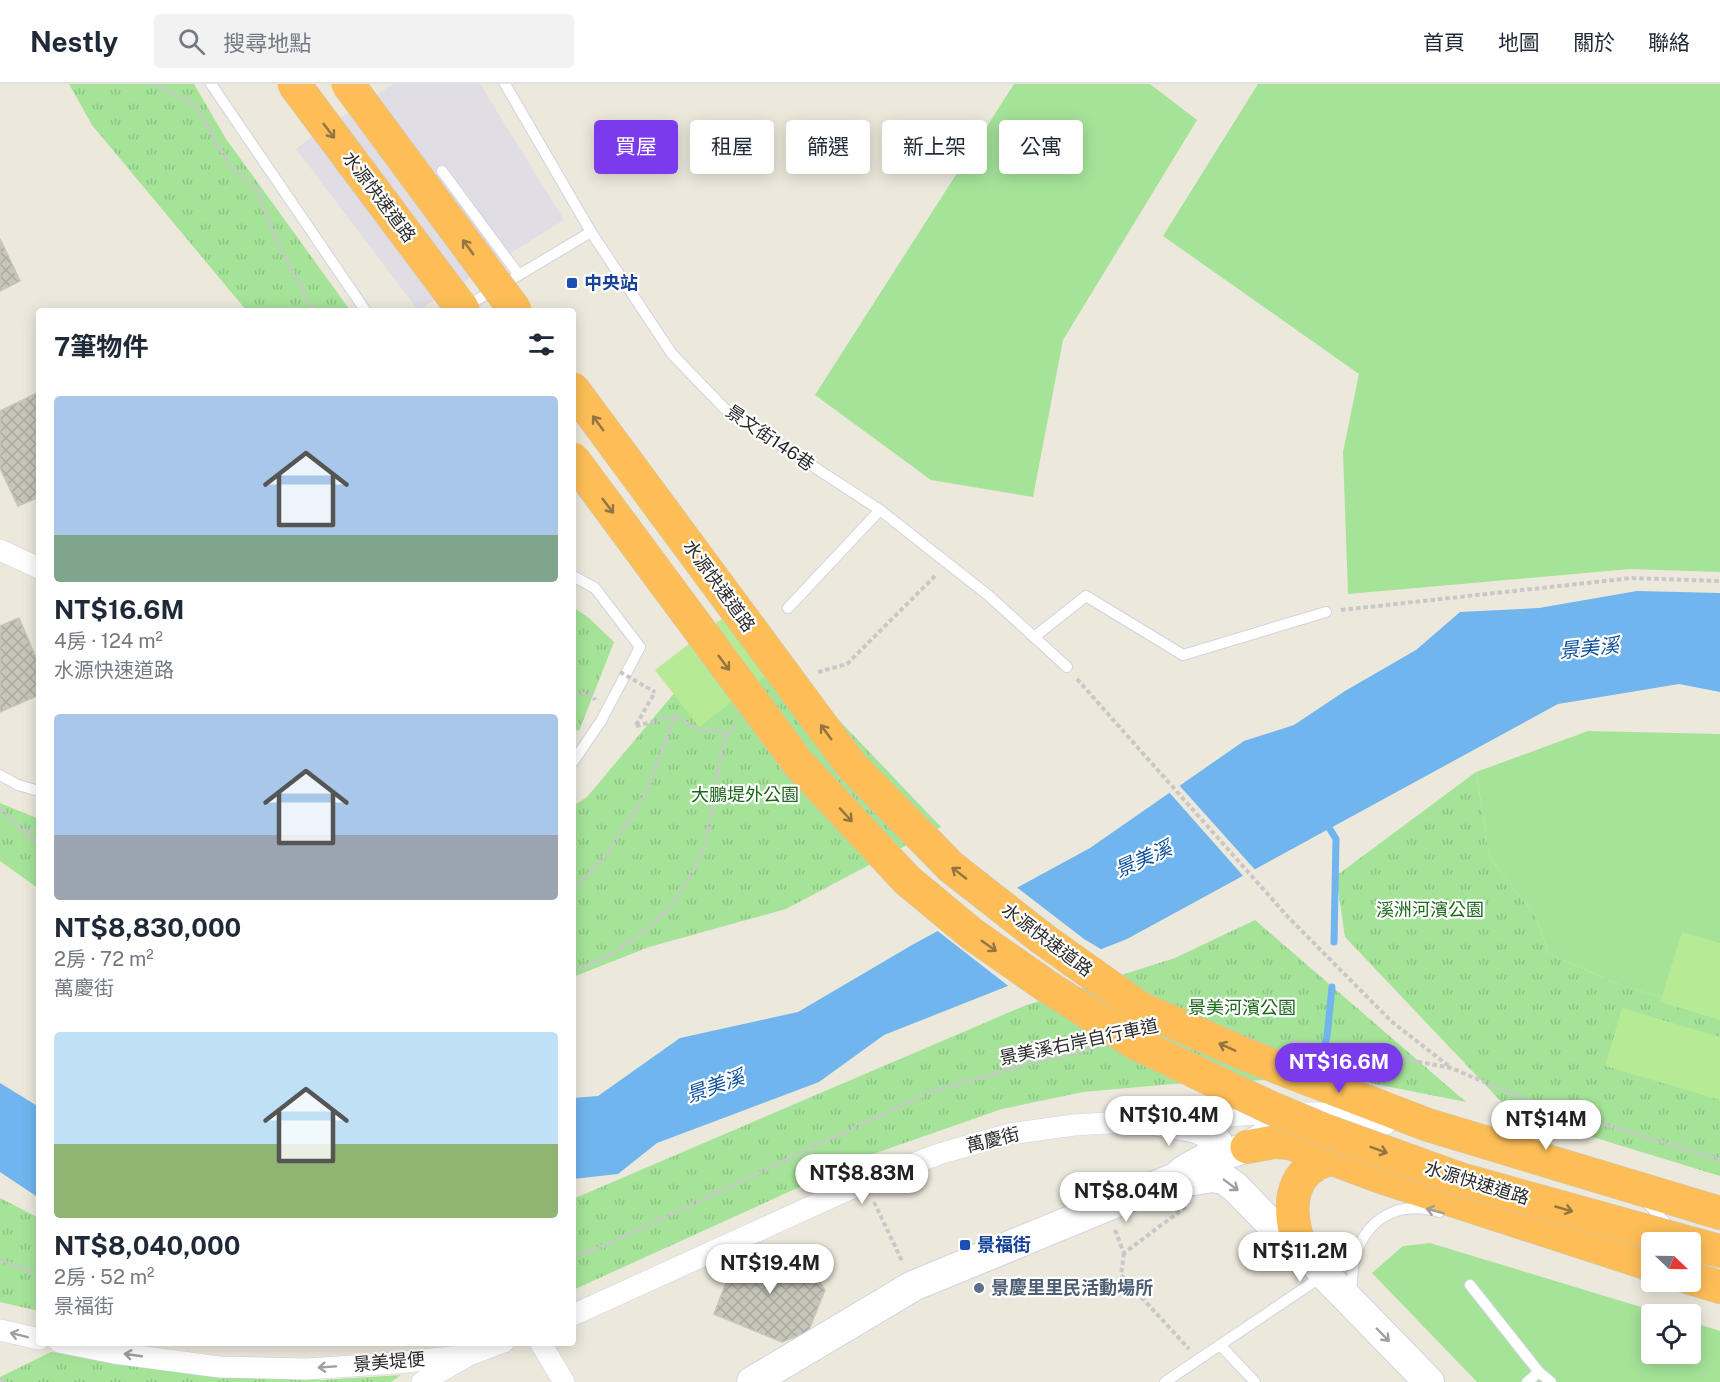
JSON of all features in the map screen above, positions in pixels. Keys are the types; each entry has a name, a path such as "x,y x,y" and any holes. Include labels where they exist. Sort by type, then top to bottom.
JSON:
{"highway":[{"name":"水源快速道路","path":"294,84 460,308"},
{"path":"348,84 514,308"},
{"name":"水源快速道路","path":"576,393 851,765 951,867 1140,1008 1242,1053 1428,1125 1720,1213"},
{"name":"水源快速道路","path":"576,463 798,763 907,880 981,941 1135,1043 1280,1111 1324,1130 1463,1180 1648,1232"},
{"path":"1247,1147 1274,1142 1290,1143 1381,1177 1641,1261"},
{"path":"1299,1243 1292,1218 1294,1193 1302,1178 1313,1166 1332,1159"},
{"path":"1701,1246 1720,1251"},
{"path":"1701,1281 1720,1287"}],"street":[{"path":"0,550 36,567"},
{"path":"752,1382 913,1286 1175,1178 1192,1164 1206,1158 1247,1147 1286,1124 1314,1112"},
{"name":"萬慶街","path":"576,1313 865,1182 939,1154 1010,1134 1074,1125 1314,1112 1360,1117 1720,1224"},
{"path":"1159,1121 1212,1134 1217,1142 1215,1151 1206,1158"},
{"path":"1175,1178 1194,1180 1211,1177 1224,1179 1235,1187 1276,1229 1299,1243 1325,1275 1429,1382"},
{"path":"0,1330 36,1338"},
{"name":"景美堤便","path":"79,1346 220,1367 306,1369 469,1355"},
{"path":"422,1382 469,1355 493,1346"},
{"path":"542,1346 564,1382"}],"lane":[{"path":"211,84 364,308"},
{"name":"景文街146巷","path":"505,84 591,231 672,354 725,409 880,510 988,595 1067,668"},
{"path":"442,171 519,275"},
{"path":"464,308 591,231"},
{"path":"788,608 880,510"},
{"path":"576,578 595,588 640,647 602,721 576,758"},
{"path":"1034,637 1086,596 1183,656 1326,612"},
{"path":"0,775 18,785 36,789"},
{"path":"1646,1202 1674,1232"},
{"path":"1351,1302 1355,1257 1365,1235 1378,1219 1395,1211 1412,1207 1453,1216"},
{"path":"1701,1254 1720,1260"},
{"path":"1168,1381 1325,1275"},
{"path":"1470,1285 1539,1372 1551,1382"},
{"path":"1698,1292 1720,1299"},
{"path":"1220,1345 1255,1382"},
{"path":"1527,1382 1539,1372"}],"path":[{"path":"154,84 196,106 230,166 258,190 280,248 312,308"},
{"path":"809,675 847,664 948,563"},
{"path":"1326,612 1632,578 1720,581"},
{"path":"1067,668 1288,917 1391,1020 1451,1068"},
{"path":"620,672 655,692 636,726 675,716 698,730 729,732"},
{"path":"576,692 592,695 600,707"},
{"path":"576,889 609,851 647,791 675,716"},
{"path":"576,970 595,963 638,937 675,902 700,860 712,814 717,773 729,732 738,725"},
{"path":"0,809 36,843"},
{"path":"20,829 36,832"},
{"path":"1286,1041 1337,1047 1451,1068 1522,1098 1720,1160"},
{"name":"景美溪右岸自行車道","path":"576,1256 606,1245 930,1092 1035,1062 1101,1047"},
{"path":"865,1182 913,1286"},
{"path":"1105,1206 1124,1253 1121,1275 1198,1359"},
{"path":"1124,1253 1188,1206"},
{"path":"0,1260 36,1273"},
{"path":"0,1381 5,1382"}],"shaded area":[{"path":"393,84 480,84 564,220 421,308 416,308 296,149"}],"green space":[{"path":"69,84 194,84 226,139 349,308 244,308 92,125"},
{"path":"1014,84 1150,84 1197,120 1063,340 1033,497 931,480 815,395 956,174 987,174 987,126"},
{"path":"1258,84 1720,84 1720,572 1630,569 1348,594 1343,452 1359,374 1163,236"},
{"name":"大鵬堤外公園","path":"749,604 834,715 941,827 786,909 649,947 576,976 576,804 587,797"},
{"path":"736,608 777,667 699,727 655,670"},
{"path":"576,609 614,642 579,731 576,730"},
{"path":"1588,731 1720,734 1720,1015 1623,986 1549,954 1536,917 1490,858 1476,772"},
{"name":"溪洲河濱公園","path":"1476,772 1490,858 1536,917 1549,954 1623,986 1720,1015 1720,1176 1511,1112 1345,937 1336,876"},
{"path":"0,803 36,818 36,887 0,861"},
{"name":"景美河濱公園","path":"1255,920 1466,1102 1340,1077 1173,1084 1083,1092 1002,1109 870,1155 576,1289 576,1198 1024,1006 1175,958"},
{"path":"1682,932 1720,943 1720,1020 1660,1002"},
{"path":"1622,1008 1720,1037 1720,1100 1605,1066"},
{"path":"0,1198 36,1216 36,1310 0,1302"},
{"path":"1430,1243 1641,1307 1641,1364 1701,1364 1701,1325 1720,1331 1720,1382 1477,1382 1372,1273 1403,1246"},
{"path":"51,1352 117,1363 323,1380 401,1375 391,1382 0,1382 0,1377"}],"water":[{"name":"景美溪","path":"1637,591 1720,593 1720,692 1679,684 1558,704 1127,939 884,1035 819,1082 657,1143 618,1174 576,1179 576,1098 598,1096 680,1038 798,1012 912,945 1090,848 1244,741 1294,725 1345,691 1416,650 1460,612 1539,608"},
{"path":"0,1083 36,1105 36,1196 0,1172"}],"pier":[{"path":"1178,784 1257,872 1245,878 1168,791"},
{"path":"1015,886 1084,939 1104,951 1011,988 935,929"}],"building":[{"path":"0,239 20,281 0,291"},
{"path":"36,393 36,498 18,506 0,468 0,411"},
{"path":"19,618 36,658 36,696 0,712 0,626"},
{"path":"741,1244 812,1270 825,1290 808,1332 782,1342 714,1314"}],"waterway":[{"path":"1325,821 1336,839 1334,942"},
{"path":"1316,1072 1327,1037 1332,987"}],"place":[{"name":"中央站","path":"572,283"},
{"name":"景福街","path":"965,1245"},
{"name":"景慶里里民活動場所","path":"979,1288"}]}
